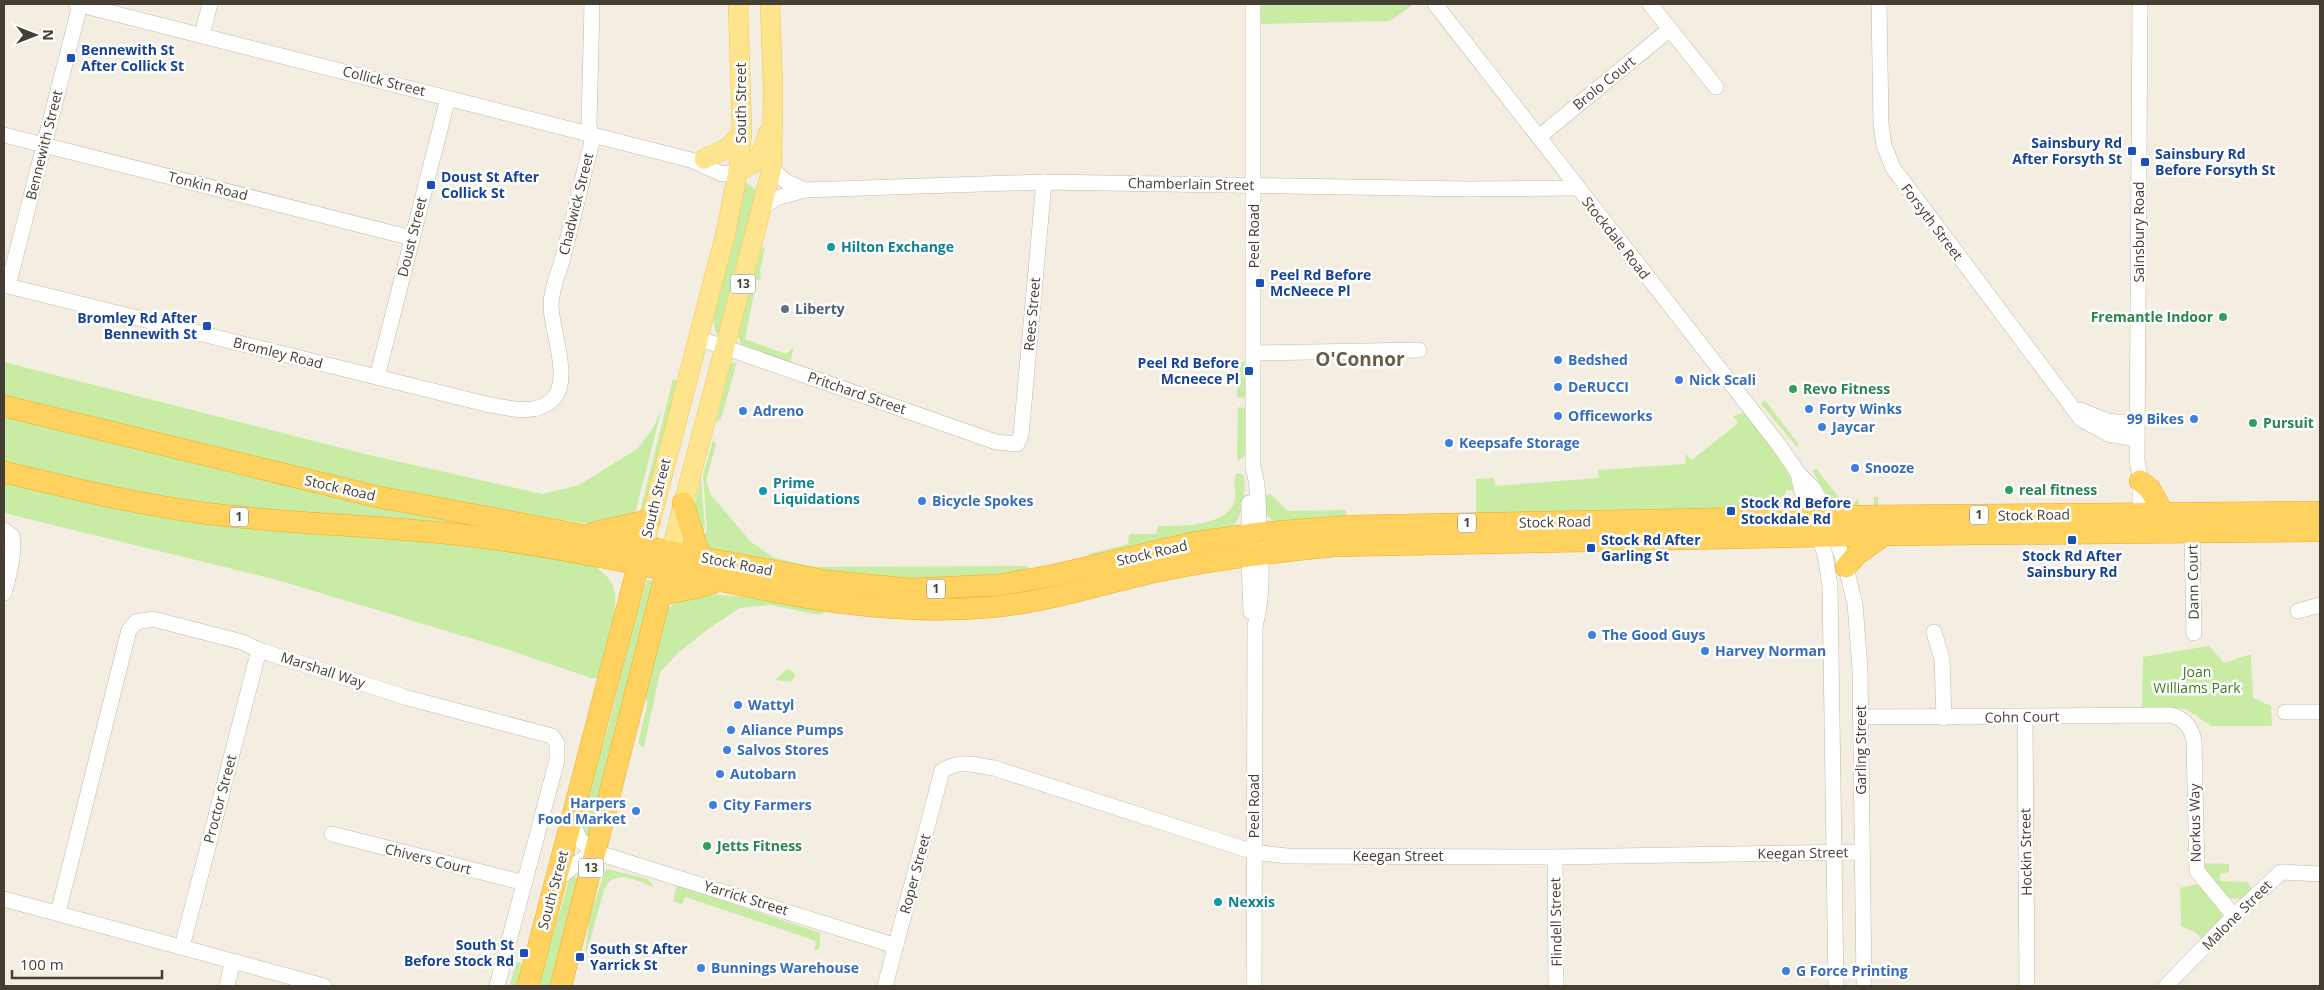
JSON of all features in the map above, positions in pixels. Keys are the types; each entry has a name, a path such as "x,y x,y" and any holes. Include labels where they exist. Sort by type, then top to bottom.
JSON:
{"highway":[{"name":"Stock Road","path":"4,406 374,496 586,535 641,555 669,561 717,581 874,608 964,609 1025,602 1154,572 1254,544"},
{"name":"Stock Road","path":"4,472 112,498 203,513 478,537 613,560 641,555"},
{"path":"2140,482 2150,489 2162,513"},
{"path":"683,503 700,557"},
{"name":"Stock Road","path":"1824,527 1884,535 2135,523 2162,513 2320,512"},
{"path":"586,535 613,527 638,524 650,520"},
{"name":"Stock Road","path":"669,561 700,557 858,585 939,589 1024,581 1184,545 1358,546 1824,527 2135,523 2192,532 2320,531"},
{"path":"1846,567 1856,554 1884,535"},
{"name":"South Street","path":"528,986 641,555"},
{"path":"613,560 620,590 628,606"},
{"name":"South Street","path":"561,986 669,561"},
{"path":"661,596 675,591 701,588 717,581"}],"main road":[{"name":"South Street","path":"641,555 726,232 738,171 742,133 738,4"},
{"name":"South Street","path":"669,561 765,201 772,168 773,114 770,4"},
{"path":"738,171 751,166 758,160 763,151 773,114"},
{"path":"697,160 713,156 728,148 742,133"},
{"path":"738,171 754,182 765,201"}],"street":[{"name":"Collick Street","path":"78,4 590,134 697,160 724,164 738,171"},
{"name":"Bennewith Street","path":"6,286 44,146 78,4"},
{"path":"202,35 210,4"},
{"name":"Chadwick Street","path":"552,400 561,386 561,370 553,331 551,303 592,142 590,134 592,4"},
{"name":"Peel Road","path":"1253,4 1254,354 1253,468 1249,480 1254,544 1250,609 1255,626 1254,986"},
{"name":"Stockdale Road","path":"1434,4 1539,136 1577,188 1778,444 1798,473 1814,489 1824,527"},
{"path":"1650,4 1716,87"},
{"name":"Forsyth Street","path":"1879,4 1881,124 1884,145 1892,168 2074,407 2137,431"},
{"name":"Sainsbury Road","path":"2135,523 2140,482 2137,460 2137,431 2140,4"},
{"name":"Brolo Court","path":"1539,136 1670,29"},
{"name":"Doust Street","path":"377,377 448,98"},
{"name":"Tonkin Road","path":"4,135 412,238"},
{"name":"Chamberlain Street","path":"772,168 785,181 805,190"},
{"name":"Chamberlain Street","path":"765,201 805,190 1044,182 1469,189 1577,188"},
{"name":"Rees Street","path":"1016,444 1021,435 1044,182"},
{"name":"Bromley Road","path":"6,286 490,405 520,410 536,409 552,400"},
{"name":"Pritchard Street","path":"698,338 996,442 1016,444"},
{"path":"1254,354 1420,350"},
{"name":"Sainsbury Road","path":"2135,523 2131,476 2137,460"},
{"name":"Garling Street","path":"1824,527 1846,567 1858,624 1864,986"},
{"name":"Garling Street","path":"1824,527 1831,601 1836,986"},
{"path":"4,530 12,536 13,545 12,560 4,593"},
{"name":"Dann Court","path":"2192,532 2194,633"},
{"path":"2298,611 2320,605"},
{"name":"Marshall Way","path":"58,913 129,630 136,622 153,619 242,642 259,650 408,698 552,736 556,743 557,760 497,986"},
{"path":"1934,632 1942,659 1944,718"},
{"name":"Proctor Street","path":"182,947 259,650"},
{"path":"2285,712 2320,712"},
{"name":"Cohn Court","path":"1860,717 1944,718 2172,715 2183,720"},
{"name":"Hockin Street","path":"2025,717 2028,986"},
{"name":"Norkus Way","path":"2183,720 2190,728 2194,741 2197,871 2234,916"},
{"name":"Keegan Street","path":"950,766 960,762 994,768 1254,852 1287,856 1555,857 1861,852"},
{"name":"Roper Street","path":"885,986 942,771 950,766"},
{"name":"Yarrick Street","path":"571,821 581,841 595,852 896,946"},
{"name":"Chivers Court","path":"332,834 525,883"},
{"path":"555,880 567,874 578,860 595,852"},
{"name":"Flindell Street","path":"1555,857 1556,986"},
{"name":"Malone Street","path":"2166,986 2280,872 2320,874"},
{"path":"4,899 182,947 232,963 324,986"},
{"path":"227,986 232,963"}],"green space":[{"path":"1258,4 1414,4 1390,21 1262,24 1259,22"},
{"path":"743,181 754,188 758,194 719,337 715,330 712,311"},
{"path":"762,247 765,248 760,270 761,279 753,279"},
{"path":"749,291 754,294 745,339 786,354 794,347 790,363 741,345 738,335"},
{"path":"1238,361 1247,362 1249,369 1245,370 1245,379 1249,379 1246,398 1237,397"},
{"path":"4,362 365,454 542,494 579,485 637,449 651,431 661,412 634,518 585,523 442,502 4,400"},
{"path":"737,362 721,419 716,422 729,369 731,364"},
{"path":"673,379 680,382 644,513 638,519"},
{"path":"1765,400 1799,445 1797,447 1761,404"},
{"path":"1238,407 1246,408 1246,454 1239,461 1237,456"},
{"path":"1745,413 1780,459 1795,491 1787,490 1780,506 1774,507 1774,512 1476,517 1476,479 1494,478 1495,486 1599,478 1598,470 1685,464 1686,454 1692,460 1738,423 1733,416"},
{"path":"4,414 489,530 190,503 4,463"},
{"path":"713,440 716,445 706,480 711,495 750,541 774,558 815,567 1028,566 1027,574 881,581 708,551 697,541 707,531 703,475"},
{"path":"1816,468 1841,500 1849,495 1846,502 1853,505 1858,498 1859,505 1874,505 1874,497 1878,497 1878,505 1943,505 1943,510 1842,506 1832,500 1818,481 1813,471"},
{"path":"1237,473 1244,475 1244,496 1239,516 1232,527 1090,560 1089,554 1128,544 1129,534 1156,534 1158,526 1202,523 1223,515 1231,509 1235,500 1234,480"},
{"path":"4,478 471,543 594,566 611,581 615,593 610,636 598,678 591,678 503,648 277,580 4,513"},
{"path":"701,478 705,528 701,536 694,508"},
{"path":"1271,494 1288,511 1346,510 1346,519 1280,524 1269,518 1264,508 1262,499 1265,495"},
{"path":"647,580 653,581 593,837 584,835 582,808 585,794 608,728"},
{"path":"708,594 758,598 826,609 820,615 770,605 740,608 708,629 678,653 660,672 644,747 640,746 641,744 638,743 647,706 645,691 666,611 680,598"},
{"name":"Joan Williams Park","path":"2209,646 2224,663 2251,654 2253,698 2271,706 2272,726 2211,726 2186,709 2142,707 2143,657"},
{"path":"786,670 791,670 795,674 792,682 775,680"},
{"path":"2200,863 2229,864 2229,872 2220,874 2220,881 2248,882 2252,890 2242,899 2228,898"},
{"path":"606,869 648,879 654,887 633,879 619,877 608,883 604,890 585,958 589,918"},
{"path":"570,876 582,879 555,986 537,986 544,967"},
{"path":"677,885 820,933 820,947 814,950 816,941 685,897 682,905 673,901"},
{"path":"2201,885 2222,911 2222,919 2203,940 2196,933 2181,926 2180,888"},
{"path":"516,962 523,964 518,986 510,986"}],"place":[{"name":"Bennewith St After Collick St","path":"71,58"},
{"name":"Sainsbury Rd After Forsyth St","path":"2132,151"},
{"name":"Sainsbury Rd Before Forsyth St","path":"2145,162"},
{"name":"Doust St After Collick St","path":"431,185"},
{"name":"Hilton Exchange","path":"831,247"},
{"name":"Peel Rd Before McNeece Pl","path":"1260,283"},
{"name":"Liberty","path":"785,309"},
{"name":"Fremantle Indoor","path":"2223,317"},
{"name":"Bromley Rd After Bennewith St","path":"207,326"},
{"name":"Bedshed","path":"1558,360"},
{"name":"Peel Rd Before Mcneece Pl","path":"1249,371"},
{"name":"Nick Scali","path":"1679,380"},
{"name":"DeRUCCI","path":"1558,387"},
{"name":"Revo Fitness","path":"1793,389"},
{"name":"Forty Winks","path":"1809,409"},
{"name":"Adreno","path":"743,411"},
{"name":"Officeworks","path":"1558,416"},
{"name":"99 Bikes","path":"2194,419"},
{"name":"Pursuit","path":"2253,423"},
{"name":"Jaycar","path":"1822,427"},
{"name":"Keepsafe Storage","path":"1449,443"},
{"name":"Snooze","path":"1855,468"},
{"name":"real fitness","path":"2009,490"},
{"name":"Prime Liquidations","path":"763,491"},
{"name":"Bicycle Spokes","path":"922,501"},
{"name":"Stock Rd Before Stockdale Rd","path":"1731,511"},
{"name":"Stock Rd After Sainsbury Rd","path":"2072,540"},
{"name":"Stock Rd After Garling St","path":"1591,548"},
{"name":"The Good Guys","path":"1592,635"},
{"name":"Harvey Norman","path":"1705,651"},
{"name":"Wattyl","path":"738,705"},
{"name":"Aliance Pumps","path":"731,730"},
{"name":"Salvos Stores","path":"727,750"},
{"name":"Autobarn","path":"720,774"},
{"name":"City Farmers","path":"713,805"},
{"name":"Harpers Food Market","path":"636,811"},
{"name":"Jetts Fitness","path":"707,846"},
{"name":"Nexxis","path":"1218,902"},
{"name":"South St Before Stock Rd","path":"524,953"},
{"name":"South St After Yarrick St","path":"580,957"},
{"name":"Bunnings Warehouse","path":"701,968"},
{"name":"G Force Printing","path":"1786,971"}],"district":[{"name":"O'Connor","path":"1360,359"}]}
